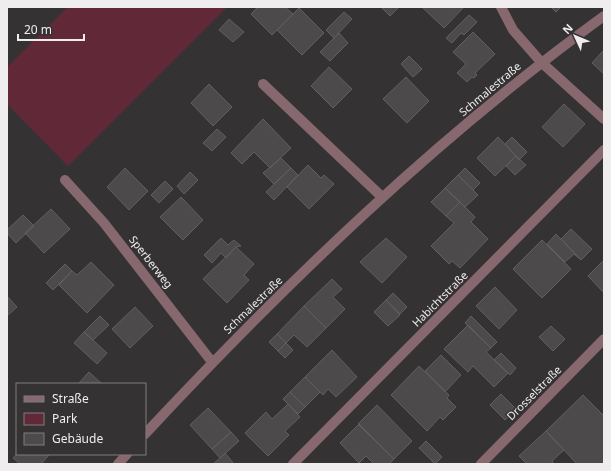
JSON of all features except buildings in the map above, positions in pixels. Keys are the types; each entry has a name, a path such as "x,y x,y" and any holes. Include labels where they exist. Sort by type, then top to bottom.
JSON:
{"street":[{"path":"501,7 512,30 541,62 604,119"},
{"name":"Schmalestraße","path":"146,433 212,362 382,197 541,62 604,16"},
{"path":"262,84 382,197"},
{"name":"Habichtstraße","path":"293,464 604,150"},
{"name":"Sperberweg","path":"65,180 104,222 212,362"},
{"name":"Drosselstraße","path":"481,464 604,340"},
{"path":"118,464 126,455"}],"green space":[{"path":"68,7 227,7 68,166 7,104 7,67"}]}
